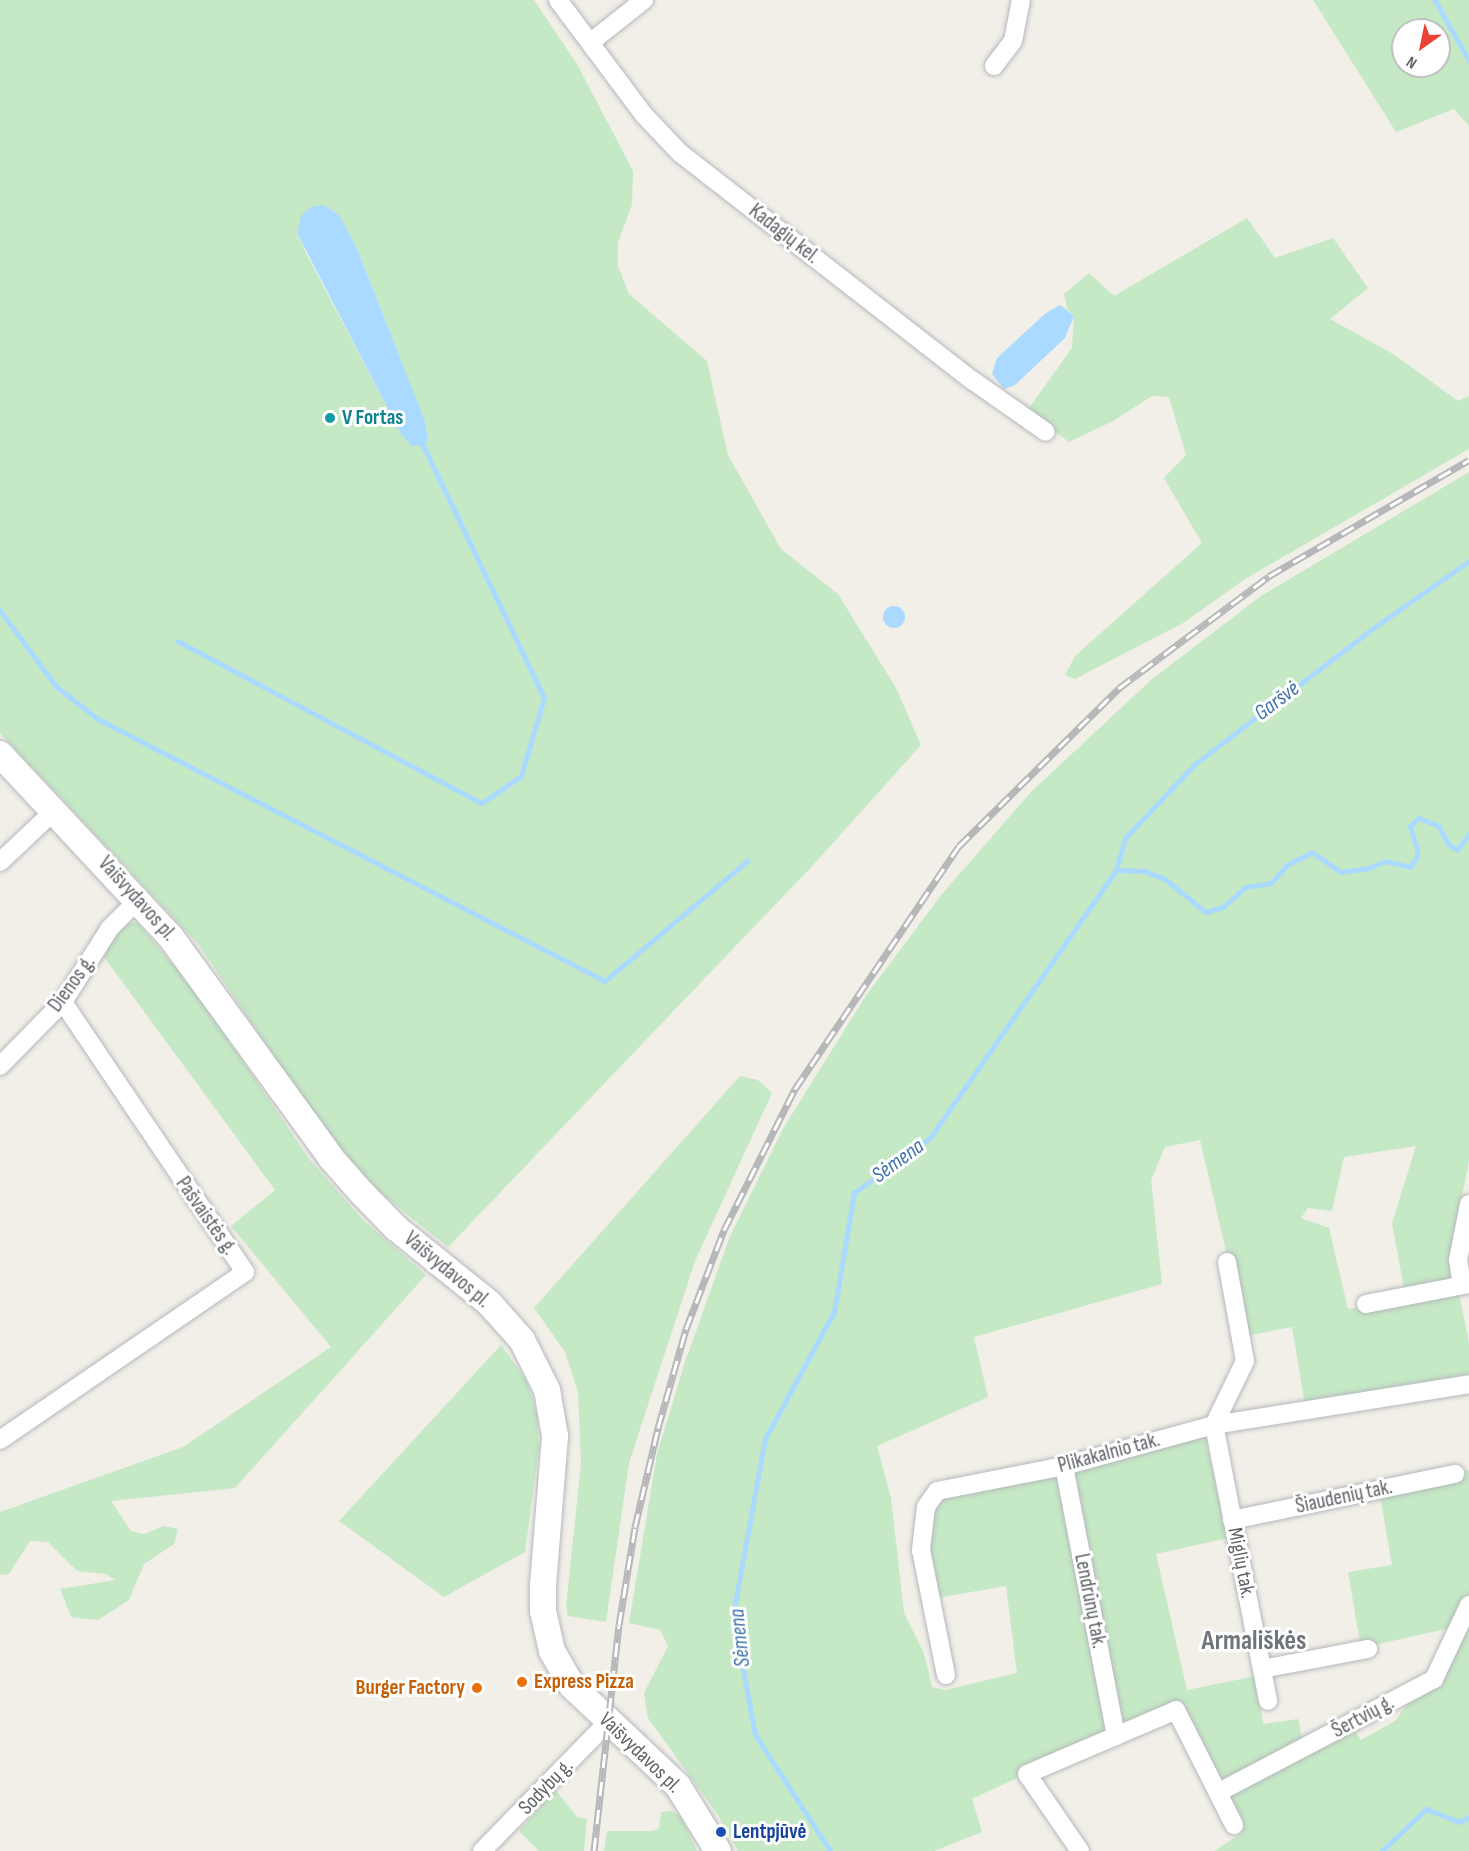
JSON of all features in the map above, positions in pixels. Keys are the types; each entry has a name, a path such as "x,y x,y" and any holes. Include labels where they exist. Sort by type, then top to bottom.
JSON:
{"main road":[{"name":"Vaišvydavos pl.","path":"0,754 139,899 208,984 331,1158 396,1227 497,1311 535,1361 547,1390 555,1436 543,1585 547,1633 572,1686 678,1786 718,1851"}],"street":[{"name":"Kadagių kel.","path":"558,0 644,115 680,153 962,373 1046,432"},
{"path":"591,42 644,0"},
{"path":"994,66 1013,41 1021,0"},
{"path":"0,862 55,810"},
{"name":"Dienos g.","path":"0,1065 63,1002 110,928 139,899"},
{"name":"Pašvaistės g.","path":"0,1440 245,1272 63,1002"},
{"path":"1366,1304 1465,1284 1458,1260 1469,1204"},
{"path":"1214,1425 1245,1361 1227,1262"},
{"name":"Plikakalnio tak.","path":"946,1675 921,1550 926,1507 937,1491 1065,1466 1214,1425 1469,1384"},
{"name":"Miglių tak.","path":"1214,1425 1268,1701"},
{"name":"Lendrūnų tak.","path":"1065,1466 1116,1736"},
{"name":"Šiaudenių tak.","path":"1232,1520 1455,1474"},
{"name":"Šertvių g.","path":"1220,1792 1434,1679 1469,1605"},
{"path":"1262,1669 1368,1649"},
{"path":"1080,1851 1027,1774 1176,1710 1220,1792 1234,1824"},
{"name":"Sodybų g.","path":"482,1851 609,1722"}],"green space":[{"name":"V Fortas","path":"0,0 534,0 577,64 633,171 632,205 618,242 618,266 629,294 707,361 728,455 781,549 838,594 896,688 921,745 815,863 448,1247 368,1183 325,1132 199,945 0,733","holes":["324,205 339,215 356,246 425,421 428,441 401,434 297,233"]},
{"path":"1313,0 1469,0 1469,126 1454,109 1396,132"},
{"path":"1247,218 1275,258 1333,238 1368,288 1330,319 1393,354 1458,401 1469,396 1469,449 1245,579 1183,623 1075,679 1065,675 1075,656 1202,543 1164,478 1186,455 1169,397 1152,396 1113,421 1069,442 1027,411 1072,348 1074,316 1067,309 1064,294 1089,273 1114,296"},
{"path":"1469,472 1469,1161 1451,1253 1450,1282 1404,1289 1392,1223 1416,1146 1344,1157 1332,1211 1308,1208 1301,1218 1329,1228 1348,1309 1459,1294 1469,1342 1469,1374 1305,1405 1292,1327 1246,1336 1200,1140 1165,1147 1151,1180 1162,1284 974,1337 988,1397 877,1446 891,1498 904,1613 924,1653 932,1687 945,1690 1017,1673 1006,1586 936,1598 925,1549 931,1508 940,1494 1205,1437 1228,1538 1156,1554 1187,1690 1256,1676 1263,1724 1298,1719 1303,1743 1220,1787 1176,1704 972,1799 982,1832 934,1851 738,1851 718,1815 648,1718 644,1693 668,1646 660,1630 629,1623 657,1454 685,1362 730,1236 784,1127 865,997 942,894 1031,792 1151,680 1261,596"},
{"path":"127,923 138,923 197,993 309,1159 363,1220 426,1275 235,1488 111,1501 131,1531 144,1534 164,1526 178,1529 174,1544 144,1564 129,1600 98,1620 71,1617 60,1589 116,1580 105,1574 77,1571 48,1542 30,1541 9,1574 0,1575 0,1512 183,1447 331,1347 231,1226 275,1190 104,957 117,930"},
{"path":"740,1076 758,1080 772,1093 695,1261 629,1463 606,1622 568,1616 566,1606 581,1464 578,1392 565,1352 534,1308"},
{"path":"501,1345 527,1381 537,1413 539,1448 525,1552 444,1597 339,1521"},
{"path":"1469,1470 1469,1596 1454,1627 1361,1648 1348,1572 1392,1565 1378,1485"},
{"path":"1469,1622 1469,1851 1214,1851 1242,1833 1228,1799 1233,1793 1355,1731 1361,1740 1395,1721"},
{"path":"555,1789 577,1817 587,1819 584,1851 539,1851 519,1831"},
{"path":"672,1811 681,1817 697,1851 604,1851 607,1831 653,1831 659,1828 661,1812"}],"water":[{"path":"324,205 339,215 356,246 425,421 428,441 423,446 412,446 401,434 297,233 301,216 311,207"},
{"path":"1060,305 1074,316 1065,338 1015,385 1004,389 992,374 997,358 1046,313"},
{"path":"890,606 898,606 905,613 905,621 898,628 890,628 883,621 883,613"}],"waterway":[{"name":"Garšvė","path":"1435,0 1469,60"},
{"path":"178,641 482,803 521,776 544,698 423,446"},
{"name":"Garšvė","path":"1116,870 1125,838 1195,764 1372,629 1469,561"},
{"path":"0,610 56,686 98,719 605,981 747,861"},
{"name":"Sėmena","path":"830,1851 755,1735 733,1615 765,1439 834,1312 854,1193 930,1138 1116,870 1145,871 1165,879 1206,912 1223,907 1246,887 1271,883 1287,865 1312,852 1341,872 1368,868 1386,861 1410,867 1417,858 1417,849 1410,826 1419,818 1439,826 1448,843 1457,850 1469,834"},
{"path":"1382,1851 1426,1809 1460,1822 1469,1817"}],"railway":[{"path":"594,1851 619,1625 635,1527 658,1428 686,1329 724,1230 795,1089 959,846 1119,688 1269,576 1469,460"}],"place":[{"name":"V Fortas","path":"330,418"},
{"name":"Express Pizza","path":"522,1682"},
{"name":"Burger Factory","path":"477,1688"},
{"name":"Lentpjūvė","path":"721,1832"}],"district":[{"name":"Armališkės","path":"1254,1642"}]}
